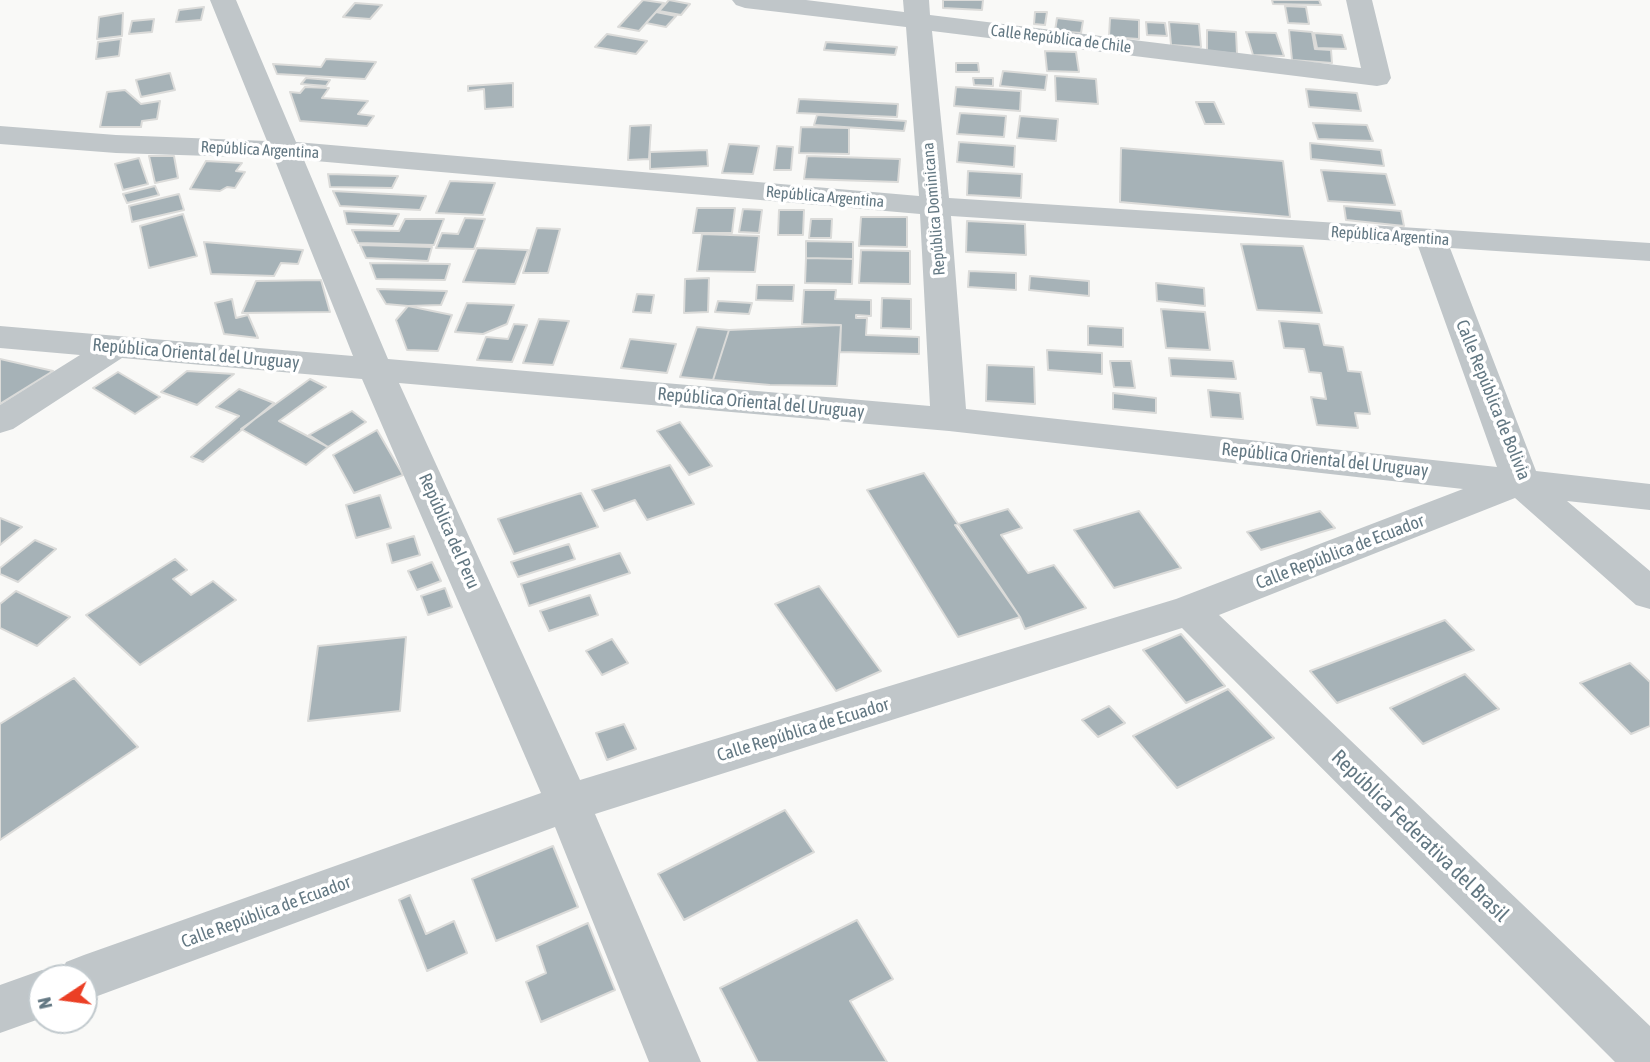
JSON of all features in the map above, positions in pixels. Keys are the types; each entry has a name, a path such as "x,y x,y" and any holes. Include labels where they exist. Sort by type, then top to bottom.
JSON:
{"street":[{"name":"República del Peru","path":"223,0 375,369 433,494 568,803 675,1062"},
{"name":"Calle República de Chile","path":"745,0 917,11 1377,78 1359,0"},
{"name":"República Dominicana","path":"917,11 935,206 949,419"},
{"name":"República Argentina","path":"0,135 116,144 283,150 935,206 1650,252"},
{"name":"Calle República de Bolivia","path":"1431,239 1521,482 1650,594"},
{"name":"República Oriental del Uruguay","path":"0,337 949,419 1650,496"},
{"path":"0,421 116,347"},
{"name":"Calle República de Ecuador","path":"98,973 568,803 1189,610 1521,482"},
{"name":"República Federativa del Brasil","path":"1189,610 1650,1061"},
{"path":"0,1009 28,998"}],"building":[{"path":"643,0 664,3 639,31 618,27"},
{"path":"669,0 690,4 681,15 659,11"},
{"path":"943,0 983,0 982,10 943,8"},
{"path":"1272,0 1319,0 1321,5 1273,4"},
{"path":"355,3 382,5 370,19 343,17"},
{"path":"1285,6 1306,7 1309,24 1288,23"},
{"path":"204,7 201,20 176,22 179,10"},
{"path":"656,12 676,16 666,27 646,23"},
{"path":"1035,12 1047,12 1045,25 1034,24"},
{"path":"123,13 122,36 97,39 99,17"},
{"path":"1057,18 1083,21 1081,33 1055,31"},
{"path":"1110,18 1139,20 1139,39 1109,37"},
{"path":"154,19 152,32 129,34 132,21"},
{"path":"1146,22 1165,23 1167,36 1147,35"},
{"path":"1169,22 1199,24 1201,47 1171,45"},
{"path":"1207,30 1236,32 1237,54 1207,51"},
{"path":"1289,30 1312,32 1315,49 1331,50 1332,63 1292,60"},
{"path":"1246,32 1276,33 1284,56 1253,55"},
{"path":"1314,33 1342,35 1346,49 1317,48"},
{"path":"607,34 647,41 636,54 595,47"},
{"path":"121,39 119,56 96,59 98,42"},
{"path":"826,42 897,47 895,55 824,50"},
{"path":"1045,51 1076,52 1079,72 1047,71"},
{"path":"326,59 376,62 365,79 277,74 273,64 321,67"},
{"path":"956,63 978,63 979,72 956,72"},
{"path":"1003,71 1047,75 1045,90 1000,86"},
{"path":"170,73 175,90 141,97 136,80"},
{"path":"1055,76 1096,79 1098,104 1056,101"},
{"path":"306,78 330,80 326,86 301,84"},
{"path":"973,78 993,78 993,86 974,85"},
{"path":"513,83 513,107 485,109 484,89 468,91 468,86"},
{"path":"305,87 329,88 322,98 368,101 358,114 374,116 367,126 300,121 290,92 300,93"},
{"path":"956,87 1021,91 1020,111 954,106"},
{"path":"1306,89 1357,93 1361,111 1309,107"},
{"path":"125,90 141,104 160,101 157,119 142,121 141,127 100,127 107,92"},
{"path":"799,99 898,104 897,117 797,113"},
{"path":"1196,102 1214,102 1224,124 1205,124"},
{"path":"960,113 1006,116 1004,137 957,134"},
{"path":"817,115 906,121 904,131 814,125"},
{"path":"1020,116 1058,119 1056,141 1017,138"},
{"path":"1313,123 1367,125 1373,141 1318,139"},
{"path":"651,125 649,159 628,160 630,126"},
{"path":"801,127 849,128 849,154 799,153"},
{"path":"959,142 1015,146 1014,167 957,162"},
{"path":"1310,143 1381,150 1384,166 1311,159"},
{"path":"729,144 759,146 753,174 722,173"},
{"path":"777,146 793,147 791,170 774,170"},
{"path":"1121,148 1283,161 1290,217 1120,202"},
{"path":"707,150 708,166 650,169 650,152"},
{"path":"149,156 174,156 178,178 155,183"},
{"path":"807,156 900,159 898,182 804,179"},
{"path":"139,158 148,184 123,190 115,164"},
{"path":"206,161 242,163 236,171 245,172 235,188 227,187 220,191 190,189"},
{"path":"1321,170 1386,174 1395,205 1328,201"},
{"path":"968,171 1022,174 1021,198 967,195"},
{"path":"328,174 398,176 392,188 330,187"},
{"path":"450,181 495,183 483,215 436,213"},
{"path":"155,186 159,195 127,203 123,194"},
{"path":"333,191 426,196 420,210 340,206"},
{"path":"179,194 184,210 132,222 129,206"},
{"path":"1344,206 1401,211 1404,226 1346,220"},
{"path":"697,208 735,208 732,233 693,233"},
{"path":"743,209 762,210 759,233 739,232"},
{"path":"779,210 804,210 803,235 778,235"},
{"path":"344,211 399,214 393,226 347,224"},
{"path":"183,214 197,256 149,268 140,226"},
{"path":"861,217 907,217 907,247 859,246"},
{"path":"465,218 485,219 474,249 436,248 442,233 458,234"},
{"path":"405,219 444,219 434,245 358,243 352,230 399,231"},
{"path":"811,219 832,219 831,238 809,238"},
{"path":"967,221 1025,224 1026,255 966,252"},
{"path":"537,228 560,229 548,273 523,273"},
{"path":"702,234 759,236 755,272 697,271"},
{"path":"806,241 853,242 853,259 806,258"},
{"path":"204,242 303,250 298,264 281,263 274,276 211,274"},
{"path":"1241,244 1303,246 1322,313 1257,310"},
{"path":"360,245 432,247 428,261 366,258"},
{"path":"477,248 528,250 515,284 463,282"},
{"path":"861,250 910,251 910,284 859,283"},
{"path":"806,258 853,259 852,284 805,283"},
{"path":"370,263 450,264 445,280 376,279"},
{"path":"969,271 1016,273 1016,290 968,287"},
{"path":"1030,276 1089,281 1089,296 1029,290"},
{"path":"709,278 708,312 684,313 685,279"},
{"path":"321,280 330,312 242,313 256,281"},
{"path":"1156,283 1204,288 1205,306 1157,301"},
{"path":"757,285 794,285 793,301 756,300"},
{"path":"377,289 447,291 441,305 408,306 386,304"},
{"path":"804,290 836,290 835,299 871,300 871,316 856,315 856,318 867,318 866,335 919,337 919,354 840,352 841,325 802,324"},
{"path":"637,294 654,295 651,313 633,312"},
{"path":"882,298 911,299 911,329 881,328"},
{"path":"232,299 236,318 248,315 258,338 224,334 215,303"},
{"path":"718,301 752,303 749,314 715,312"},
{"path":"467,303 514,305 507,324 483,334 455,332"},
{"path":"408,306 452,315 438,351 407,350 396,320"},
{"path":"1161,309 1205,312 1210,350 1166,348"},
{"path":"539,319 569,321 553,365 523,363"},
{"path":"1279,321 1319,324 1324,345 1343,347 1348,371 1361,372 1370,414 1355,413 1358,428 1317,425 1311,397 1326,399 1321,373 1309,372 1304,349 1284,348"},
{"path":"514,324 527,325 512,362 477,360 486,337 508,339"},
{"path":"841,325 837,386 770,385 713,380 729,330"},
{"path":"1088,326 1123,328 1123,347 1088,345"},
{"path":"697,327 729,330 713,380 680,377"},
{"path":"630,339 676,344 667,373 621,368"},
{"path":"1047,350 1102,353 1102,374 1048,370"},
{"path":"1169,358 1233,361 1236,379 1171,376"},
{"path":"0,359 53,371 0,404"},
{"path":"1110,361 1131,361 1135,388 1114,387"},
{"path":"987,365 1034,367 1035,404 986,401"},
{"path":"187,371 234,374 197,405 161,392"},
{"path":"118,372 160,397 135,414 93,388"},
{"path":"310,379 326,387 279,421 328,447 306,465 241,429"},
{"path":"239,389 274,403 203,462 191,457 239,416 216,407"},
{"path":"1208,390 1240,393 1243,419 1211,417"},
{"path":"1113,393 1156,398 1156,413 1113,409"},
{"path":"352,411 366,422 328,447 309,435"},
{"path":"680,422 712,466 689,475 657,431"},
{"path":"377,430 403,475 354,493 333,455"},
{"path":"670,465 694,504 647,520 635,500 604,511 592,490"},
{"path":"924,473 1020,617 958,637 867,490"},
{"path":"581,493 598,527 514,554 498,519"},
{"path":"380,495 391,528 356,538 346,505"},
{"path":"1008,509 1022,528 1001,535 1028,573 1054,565 1086,608 1025,629 1020,617 955,525"},
{"path":"1139,511 1181,568 1114,588 1074,530"},
{"path":"1320,511 1335,528 1261,550 1247,532"},
{"path":"0,518 22,527 0,545"},
{"path":"414,536 420,555 392,563 387,544"},
{"path":"35,540 56,549 18,582 0,574 0,568"},
{"path":"569,544 575,559 518,577 511,562"},
{"path":"620,553 630,573 529,606 521,584"},
{"path":"175,559 187,570 173,579 191,595 213,581 236,600 140,665 86,615"},
{"path":"432,562 441,581 417,590 408,571"},
{"path":"819,586 881,671 836,691 775,604"},
{"path":"445,588 452,607 428,615 421,596"},
{"path":"16,591 70,617 37,646 0,628 0,604"},
{"path":"590,595 598,615 549,631 540,611"},
{"path":"1445,620 1474,650 1337,703 1310,671"},
{"path":"1181,634 1225,686 1186,703 1143,650"},
{"path":"406,637 400,711 308,721 318,646"},
{"path":"612,639 628,663 602,675 586,651"},
{"path":"1630,663 1650,682 1650,726 1631,734 1580,683"},
{"path":"1465,674 1499,709 1423,744 1390,708"},
{"path":"74,678 138,747 0,840 0,724"},
{"path":"1228,689 1274,738 1177,788 1133,736"},
{"path":"1109,706 1125,723 1098,737 1082,720"},
{"path":"624,724 636,749 607,760 596,733"},
{"path":"785,810 814,852 684,920 658,874"},
{"path":"553,846 578,907 496,941 472,879"},
{"path":"410,895 426,934 454,921 467,953 427,971 399,900"},
{"path":"857,920 893,979 850,1001 887,1062 758,1062 720,988"},
{"path":"588,923 615,990 541,1022 526,982 546,973 537,946"}]}
